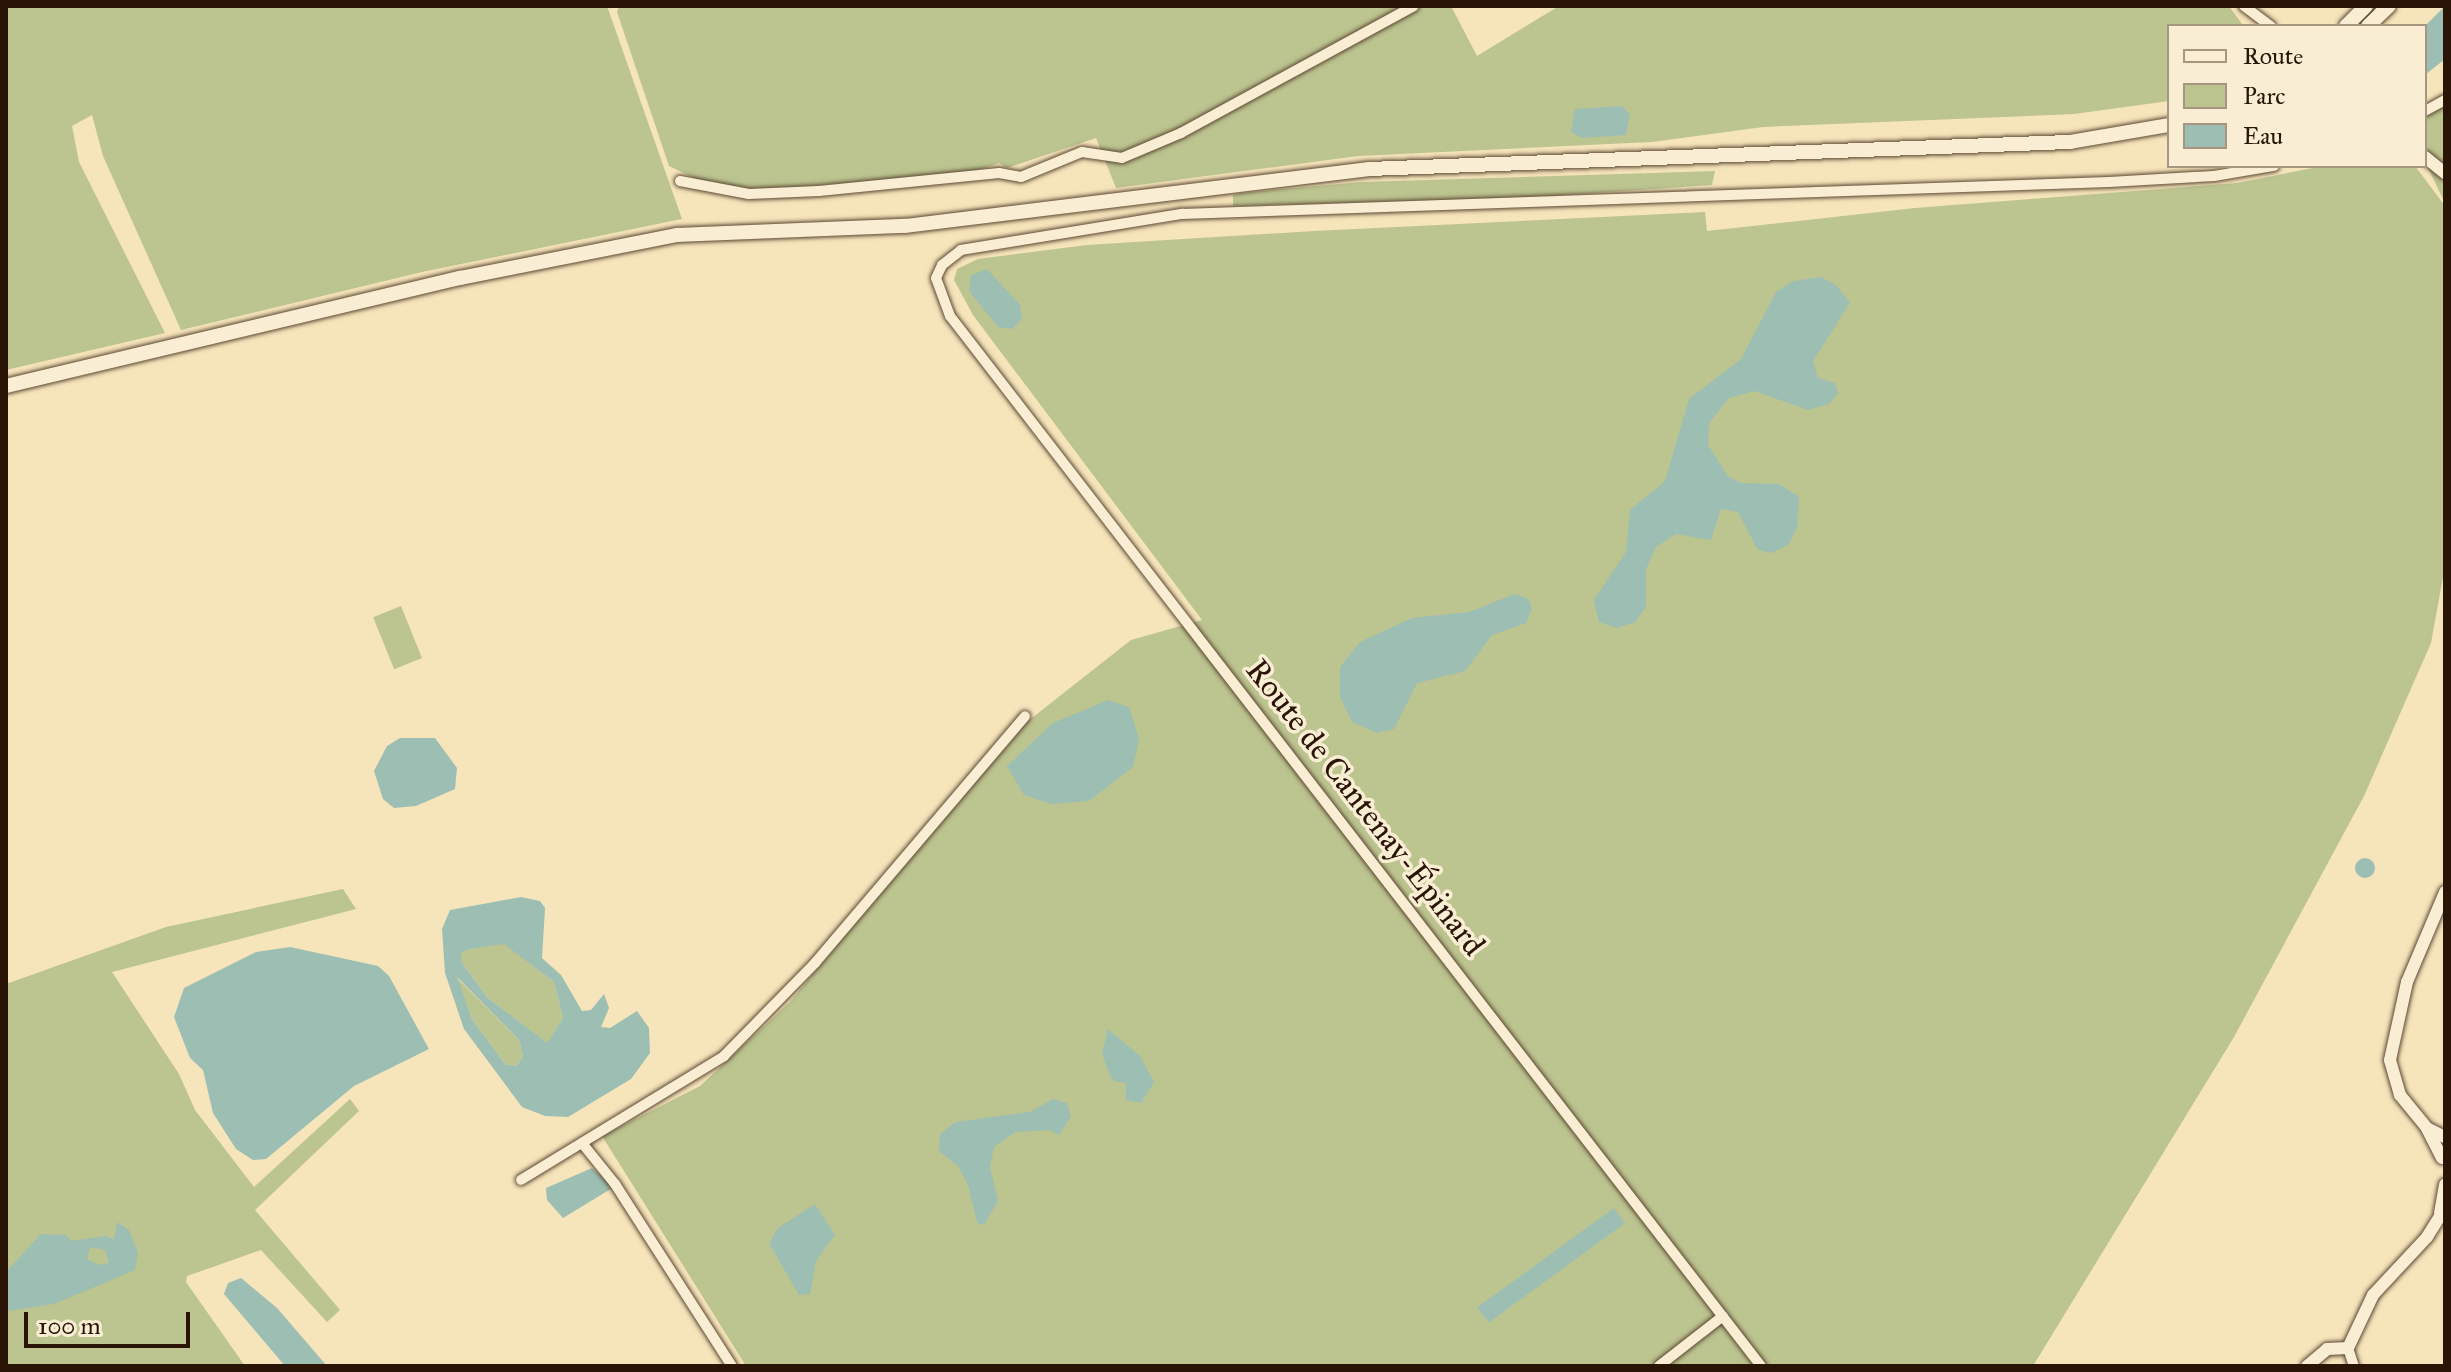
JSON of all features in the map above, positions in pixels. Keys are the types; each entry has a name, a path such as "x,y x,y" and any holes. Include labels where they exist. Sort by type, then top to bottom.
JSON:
{"main road":[{"path":"2348,24 2366,6"},
{"path":"2370,24 2389,6"},
{"path":"6,386 445,282 661,237 905,226 1369,169 2023,144 2167,125"}],"street":[{"path":"680,181 749,194 819,191 999,173 1021,177 1082,152 1122,158 1181,133 1414,6"},
{"path":"2244,6 2261,23"},
{"path":"2427,110 2445,100"},
{"path":"2427,159 2445,173"},
{"name":"Route de Cantenay-Épinard","path":"1761,1366 950,316 936,278 942,265 961,250 1182,214 2109,182 2214,176 2262,168"},
{"path":"521,1180 724,1056 815,963 1025,716"},
{"path":"2445,892 2407,982 2390,1051 2400,1095 2427,1128 2443,1155 2445,1173"},
{"path":"2427,1128 2445,1137"},
{"path":"582,1143 615,1184 732,1366"},
{"path":"2354,1366 2348,1348 2373,1295 2442,1212 2445,1184"},
{"path":"1659,1366 1723,1316"},
{"path":"2307,1366 2327,1349 2348,1348"}],"green space":[{"path":"6,6 607,6 682,219 422,272 181,330 103,156 92,115 72,126 79,162 165,333 6,370"},
{"path":"619,6 1451,6 1477,56 1559,6 2229,6 2242,24 2167,24 2167,101 2074,114 1763,127 1652,142 1358,156 1116,188 1096,138 1007,168 999,163 971,173 758,190 705,183 669,166 617,12"},
{"path":"2445,104 2445,203 2427,166 2427,115"},
{"path":"2313,168 2416,168 2445,206 2445,566 2431,643 2364,796 2234,1037 2033,1366 746,1366 602,1136 700,1086 790,1002 1004,740 1131,640 1202,620 973,315 954,280 957,269 978,259 1087,245 1705,212 1707,231 1915,208 2237,183"},
{"path":"1715,171 1712,185 1519,198 1233,206 1233,195 1241,193 1362,182"},
{"path":"401,606 422,658 394,669 373,617"},
{"path":"343,889 356,909 112,972 179,1074 195,1110 254,1187 350,1099 359,1111 255,1210 340,1310 327,1322 261,1250 187,1276 186,1282 245,1366 6,1366 6,984 166,927"},
{"path":"504,943 554,982 563,1018 547,1044 487,997 461,961 460,953"},
{"path":"456,977 519,1040 523,1057 516,1066 505,1064 472,1019"}],"water":[{"path":"2445,6 2445,59 2427,73 2427,24"},
{"path":"1622,106 1630,115 1626,135 1582,138 1571,132 1575,109"},
{"path":"987,269 1020,305 1022,319 1012,329 998,327 969,291 971,275"},
{"path":"1821,277 1836,285 1850,303 1813,361 1818,378 1835,383 1838,393 1829,404 1808,410 1755,391 1729,398 1709,423 1708,445 1728,476 1741,483 1779,484 1799,497 1797,528 1789,544 1772,553 1758,550 1738,512 1721,509 1711,540 1676,534 1656,547 1646,569 1646,607 1635,622 1617,628 1599,622 1594,600 1626,552 1630,510 1665,481 1689,399 1741,359 1776,292 1793,281"},
{"path":"1515,594 1528,599 1532,609 1526,623 1492,635 1465,671 1417,683 1394,729 1377,733 1352,722 1340,697 1340,667 1360,642 1412,618 1469,612"},
{"path":"1108,700 1129,707 1139,739 1133,767 1089,801 1051,804 1024,795 1007,766 1053,723"},
{"path":"400,738 435,738 457,768 455,789 416,806 394,808 383,799 374,771 387,746"},
{"path":"2361,858 2369,858 2375,868 2369,878 2361,878 2355,872 2355,864"},
{"path":"521,897 540,901 545,908 542,958 561,975 582,1011 591,1010 604,994 609,1008 601,1027 610,1028 637,1011 649,1028 650,1053 631,1079 568,1117 545,1116 522,1107 464,1029 445,973 442,929 450,910","holes":["504,944 554,982 563,1018 547,1043 487,997 461,961 461,953 470,949","457,977 519,1040 523,1057 516,1066 505,1064 472,1019"]},
{"path":"290,947 378,966 389,976 429,1049 354,1086 266,1159 253,1160 236,1149 213,1113 203,1070 190,1058 174,1017 184,988 256,952"},
{"path":"1108,1029 1140,1056 1154,1082 1141,1103 1126,1100 1126,1083 1114,1081 1109,1073 1102,1054"},
{"path":"1053,1099 1067,1103 1071,1116 1059,1135 1049,1130 1015,1132 994,1147 990,1167 998,1201 985,1223 978,1225 968,1185 958,1166 939,1151 940,1134 955,1122 1030,1112"},
{"path":"592,1168 614,1187 563,1218 547,1200 546,1188"},
{"path":"815,1204 835,1235 816,1261 810,1294 799,1295 769,1243 778,1228"},
{"path":"1614,1208 1625,1223 1488,1323 1477,1307"},
{"path":"117,1222 129,1230 138,1253 135,1270 54,1304 7,1311 7,1271 41,1234 66,1235 72,1241 105,1236 114,1239","holes":["90,1247 105,1250 109,1263 98,1265 87,1259"]},
{"path":"241,1278 277,1308 327,1366 285,1366 224,1294 228,1283"}]}
